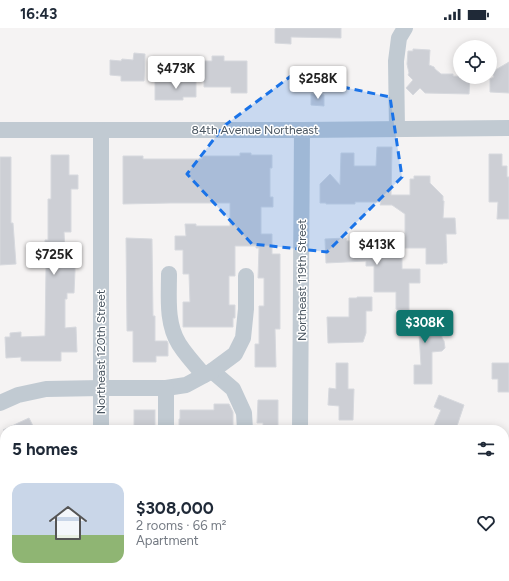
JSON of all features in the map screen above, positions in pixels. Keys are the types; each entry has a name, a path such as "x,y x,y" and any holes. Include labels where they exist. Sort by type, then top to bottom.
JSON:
{"street":[{"path":"398,129 396,61 399,38 406,28"},
{"name":"84th Avenue Northeast","path":"0,130 101,131 509,128"},
{"name":"Northeast 119th Street","path":"300,425 302,130"},
{"name":"Northeast 120th Street","path":"101,131 101,425"},
{"path":"169,274 169,315 172,330 179,343 208,373 233,389 244,414 245,425"},
{"path":"0,402 18,395 46,389 166,388 186,385 208,373 235,354 243,338 246,309 246,276"},
{"path":"166,388 166,425"}],"highlighted area":[{"path":"291,76 390,97 402,177 327,252 252,244 187,174 224,126"}],"building":[{"path":"276,28 341,28 341,38 291,37 291,44 275,43"},
{"path":"413,49 430,50 429,65 434,67 441,74 453,74 453,84 470,84 469,94 425,93 420,88 413,95 406,88 413,80 408,75 407,64 408,51 413,51"},
{"path":"134,53 145,54 144,81 121,81 121,76 110,75 110,60 133,60"},
{"path":"212,56 224,56 224,61 247,61 247,93 231,93 231,87 204,87 204,61 212,61"},
{"path":"509,62 509,93 490,92 490,84 497,84 497,69"},
{"path":"174,79 196,79 196,97 183,97 183,100 155,100 155,82 174,81"},
{"path":"311,94 324,95 324,106 311,105"},
{"path":"377,147 392,147 391,195 410,195 410,179 414,179 414,176 430,176 430,183 443,196 443,218 455,218 456,234 446,234 447,263 426,264 426,248 405,248 405,214 392,205 380,205 381,202 355,202 355,204 320,203 320,184 330,174 340,185 341,153 354,153 354,166 376,166"},
{"path":"240,153 251,153 251,155 272,155 272,168 270,168 270,197 273,197 273,207 261,207 261,234 272,234 272,254 280,254 280,329 275,329 276,367 255,367 255,344 259,344 259,306 264,306 264,278 258,278 259,248 256,248 256,246 235,246 235,276 229,276 229,305 235,305 233,327 183,327 183,302 190,302 189,274 183,274 183,250 175,250 175,236 186,236 185,224 196,224 196,226 230,226 230,203 123,204 123,156 143,156 143,159 202,159 202,156 240,156"},
{"path":"489,154 502,154 502,166 507,166 507,177 509,177 509,219 497,219 498,202 489,202"},
{"path":"51,155 69,155 69,175 78,175 78,189 71,189 71,232 64,232 65,252 69,252 69,257 75,257 74,293 67,293 67,299 65,299 65,328 76,327 77,352 61,352 61,361 21,361 21,357 6,358 5,337 10,337 10,333 21,332 21,337 45,336 45,240 48,240 48,199 51,199"},
{"path":"0,157 11,157 11,223 13,223 16,264 0,265"},
{"path":"126,238 152,239 153,316 155,316 155,341 167,341 168,343 168,356 156,356 156,362 133,362 133,331 127,331"},
{"path":"346,238 347,241 357,241 357,246 402,245 402,269 420,269 420,283 409,283 409,310 396,309 396,292 374,292 374,266 366,266 366,261 326,263 325,239"},
{"path":"372,297 372,311 366,311 366,333 363,342 328,343 327,317 349,317 349,298"},
{"path":"440,316 442,338 445,348 442,351 432,352 432,384 414,384 414,365 421,365 419,333 401,333 401,318"},
{"path":"336,363 348,363 348,389 354,389 353,420 339,420 339,406 328,405 329,388 336,389"},
{"path":"492,363 509,363 509,392 498,392 498,379 492,379"},
{"path":"439,395 464,405 457,425 434,425 441,410 434,407"},
{"path":"258,400 278,400 278,425 263,425 263,423 257,423"},
{"path":"214,404 229,404 233,412 233,425 179,425 180,410 214,410"},
{"path":"134,410 155,410 155,425 134,425"},
{"path":"29,418 32,425 14,425"}]}
